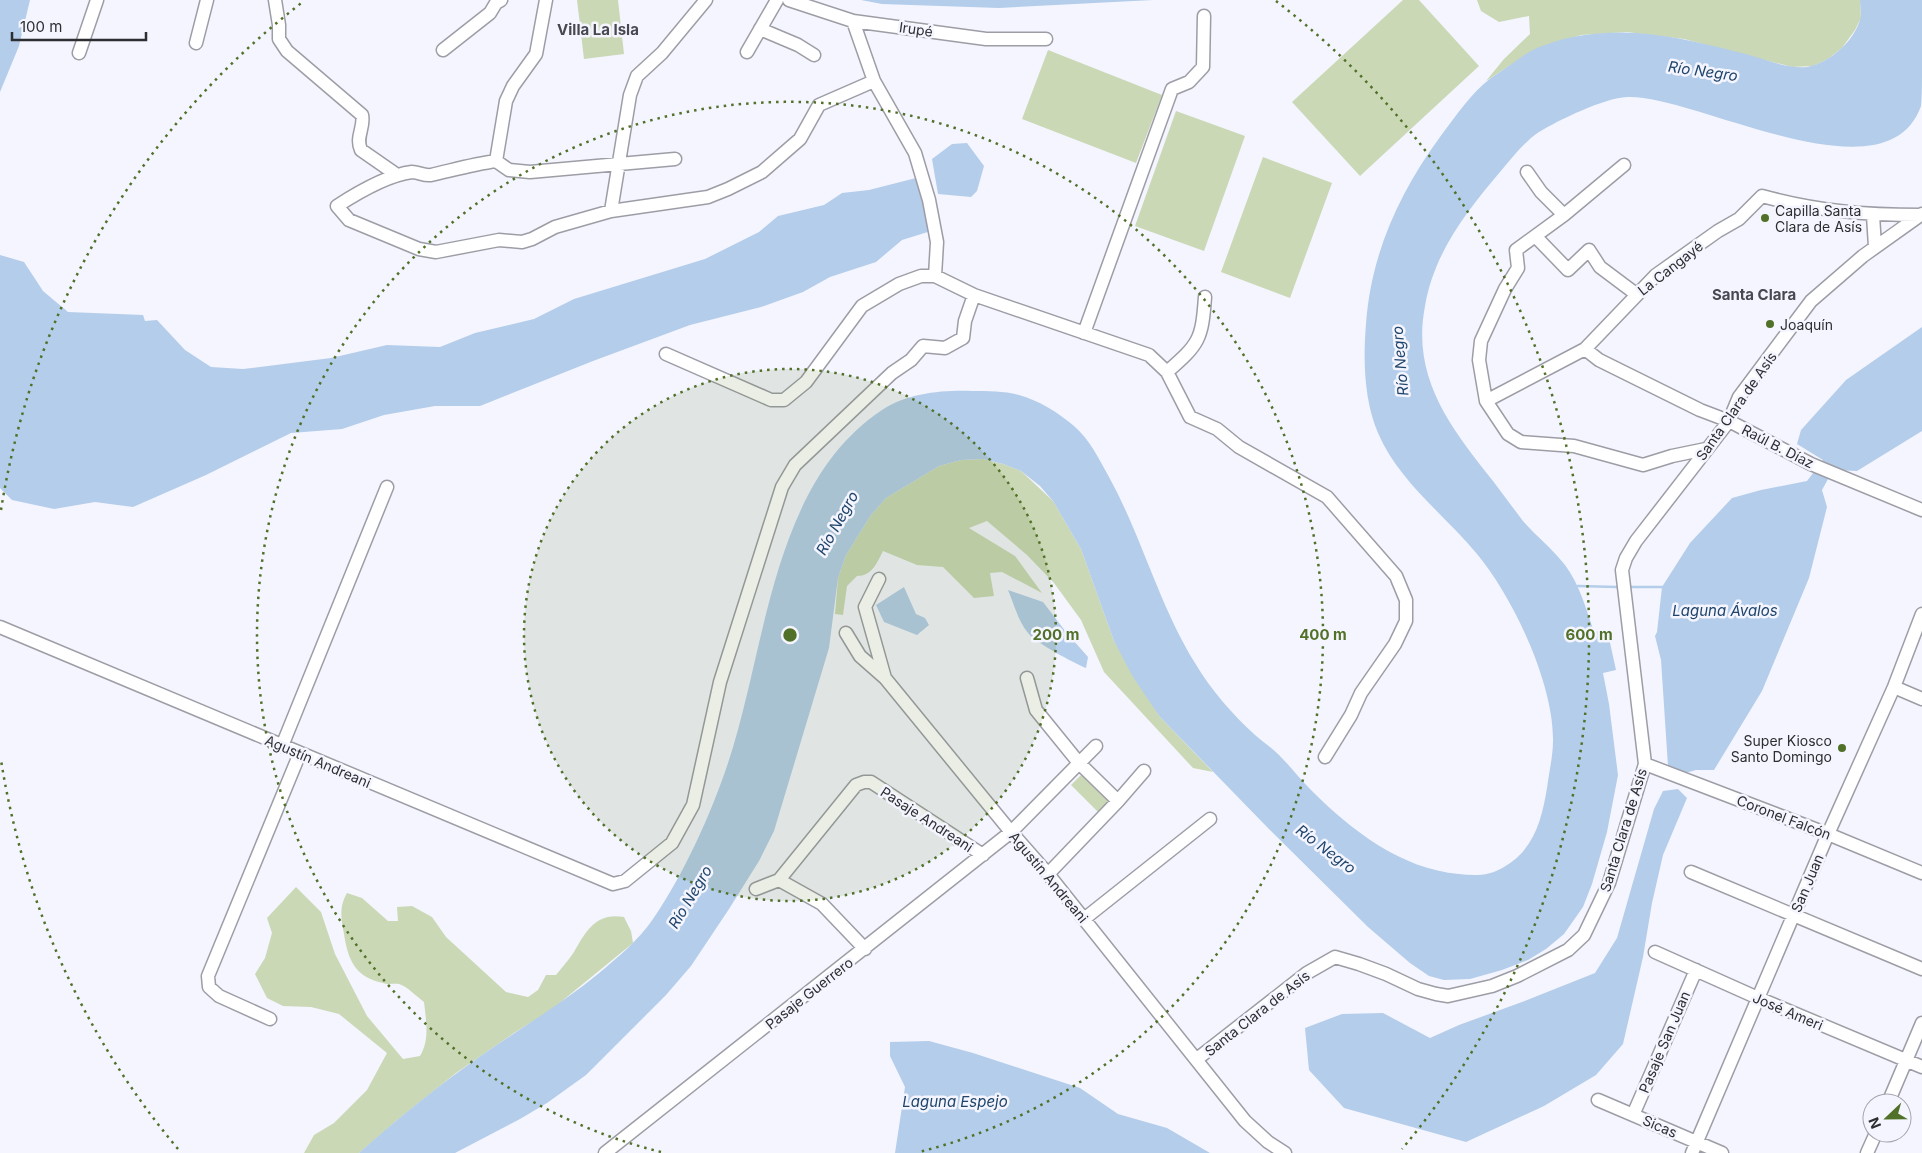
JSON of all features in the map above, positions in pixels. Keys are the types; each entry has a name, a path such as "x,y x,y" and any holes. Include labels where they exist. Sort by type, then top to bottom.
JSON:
{"street":[{"path":"80,53 96,0"},
{"path":"196,42 207,0"},
{"path":"275,0 279,39 287,51 362,115 364,121 359,134 358,144 361,150 397,175"},
{"path":"496,161 506,101 513,86 536,54 546,0"},
{"path":"611,211 630,95 638,76 662,53 706,0"},
{"path":"747,52 777,0"},
{"name":"Irupé","path":"789,0 853,21 986,39 1046,39"},
{"path":"443,50 490,12 497,1"},
{"path":"1084,333 1172,89 1188,82 1203,67 1204,16"},
{"path":"853,21 874,81 915,153 929,200 937,242 935,276"},
{"path":"760,29 814,54"},
{"path":"675,159 530,172 509,170 496,161 428,175 414,172 397,175 354,194 337,206 349,220 419,250 436,252 499,240 522,242 532,239 555,226 611,211 708,197 728,190 762,172 800,139 819,105 874,81"},
{"path":"1624,165 1564,215 1516,250 1518,268 1505,289 1481,341 1479,360 1486,401 1508,434 1521,442 1574,446 1643,465 1672,456 1706,449"},
{"path":"1527,172 1541,192 1564,215"},
{"name":"La Cangayé","path":"1486,401 1585,349 1656,275 1718,231 1739,219 1762,196 1799,206 1873,215 1922,215"},
{"path":"1873,215 1875,248"},
{"name":"Santa Clara de Asís","path":"1197,1059 1307,973 1335,958 1386,974 1418,989 1448,996 1492,986 1517,976 1568,950 1584,935 1609,883 1644,764 1622,570 1626,558 1631,548 1729,421 1740,397 1811,301 1875,248 1922,215"},
{"path":"1536,237 1568,270 1589,250 1600,267 1636,294"},
{"path":"666,354 771,400 784,400 806,382 862,306 899,284 921,276 935,276 974,295 1149,355 1167,372 1190,417 1217,429 1239,447 1327,497 1396,576 1406,600 1406,621 1395,644 1361,693 1351,715 1325,757"},
{"name":"Agustín Andreani","path":"0,626 614,884 625,881 672,844 693,805 720,682 782,487 795,465 892,373 911,360 923,346 945,348 963,338 965,321 974,295"},
{"path":"1167,372 1196,343 1202,328 1205,297"},
{"name":"Raúl B. Díaz","path":"1585,349 1599,360 1700,410 1729,421 1812,464 1922,510"},
{"path":"282,746 387,487"},
{"name":"Agustín Andreani","path":"879,579 866,607 884,678 1048,874 1245,1121 1268,1142 1285,1153"},
{"name":"San Juan","path":"1694,1147 1828,834 1894,687 1922,614"},
{"path":"846,633 860,656 884,678"},
{"path":"1027,678 1036,710 1079,763 1118,801"},
{"path":"1894,687 1922,699"},
{"name":"Pasaje Guerrero","path":"605,1153 1011,832 1096,746"},
{"path":"270,1018 219,996 209,987 208,976 300,753"},
{"name":"Coronel Falcón","path":"1644,764 1828,834 1922,873"},
{"path":"1048,874 1144,771"},
{"name":"Pasaje Andreani","path":"779,880 856,785 864,782 871,782 983,855"},
{"path":"1084,919 1210,820"},
{"path":"1691,872 1922,969"},
{"path":"756,890 779,880 822,904 865,949"},
{"name":"José Ameri","path":"1655,952 1922,1068"},
{"name":"Pasaje San Juan","path":"1633,1115 1696,970"},
{"path":"1892,1093 1922,1024"},
{"name":"Sicas","path":"1598,1100 1633,1115 1694,1147 1722,1153"}],"green space":[{"path":"577,0 618,0 624,54 584,59"},
{"path":"1403,0 1419,0 1479,66 1360,176 1292,102"},
{"path":"1477,0 1860,0 1861,18 1842,48 1828,59 1813,66 1792,67 1684,39 1627,32 1581,35 1532,51 1486,81 1504,59 1530,34 1529,16 1499,22 1481,11"},
{"path":"1048,50 1162,95 1136,163 1022,119"},
{"path":"1176,111 1245,136 1204,251 1135,226"},
{"path":"1263,157 1332,183 1290,298 1221,272"},
{"path":"983,459 1021,471 1053,501 1081,549 1114,641 1160,717 1213,772 1193,768 1104,672 1081,620 1054,583 1027,555 987,521 969,528 1015,556 1042,593 1002,572 990,573 994,596 974,598 943,567 917,565 883,551 876,564 867,574 857,576 847,586 843,615 835,614 838,578 846,555 871,515 886,498 939,466 961,460"},
{"path":"1084,772 1111,800 1098,812 1071,785"},
{"path":"296,887 321,912 335,954 367,1016 403,1059 420,1056 423,1050 426,1037 424,1002 402,985 385,984 373,980 359,972 354,966 348,952 342,918 343,903 347,893 362,898 388,921 398,921 397,907 412,906 432,917 446,937 506,992 528,997 538,990 546,975 556,975 588,930 599,920 614,916 624,917 631,931 633,943 551,1010 456,1073 359,1153 304,1153 314,1135 334,1123 367,1090 387,1053 339,1014 311,1007 283,1006 267,998 255,974 265,958 272,933 267,918"}],"water":[{"path":"0,0 30,0 19,46 0,92"},
{"path":"861,0 1153,0 999,8 882,4"},
{"name":"Río Negro","path":"1860,0 1922,0 1921,106 1901,134 1870,146 1831,145 1786,137 1658,101 1627,97 1606,101 1582,110 1548,127 1523,145 1475,202 1453,234 1429,287 1422,332 1424,356 1429,379 1438,401 1463,441 1523,521 1565,565 1582,597 1594,632 1607,629 1616,670 1603,673 1618,775 1607,832 1592,884 1583,907 1564,934 1546,949 1528,960 1470,979 1444,980 1429,976 1410,963 1368,927 1160,717 1133,677 1114,641 1081,549 1053,501 1040,486 1021,471 1003,464 983,459 961,460 939,466 886,498 871,515 846,555 838,578 829,648 774,831 759,861 729,909 691,966 666,995 586,1075 547,1103 455,1153 359,1153 450,1078 584,985 627,948 647,927 686,863 705,823 721,782 741,718 778,571 795,524 817,480 845,442 882,410 914,396 949,391 1008,393 1026,397 1041,404 1068,421 1080,431 1098,457 1121,500 1182,641 1215,692 1246,727 1279,755 1326,805 1360,833 1397,856 1438,871 1471,875 1493,872 1514,860 1523,852 1535,833 1547,788 1553,741 1547,694 1529,642 1491,572 1477,554 1410,483 1387,451 1373,420 1367,394 1366,324 1374,273 1390,225 1400,202 1425,158 1476,91 1491,78 1533,50 1556,41 1579,36 1614,32 1638,33 1706,44 1783,65 1807,67 1824,61 1848,42 1854,34 1861,16"},
{"path":"967,143 984,166 977,191 971,197 938,194 932,159 952,144"},
{"path":"916,178 931,231 902,240 876,262 830,277 803,292 761,307 690,325 480,406 435,406 384,415 342,429 291,433 206,475 133,507 95,502 54,509 12,500 0,488 0,255 24,262 43,291 68,312 143,315 145,321 157,320 185,350 211,367 243,369 331,358 387,345 440,347 475,333 534,319 574,299 705,259 759,232 778,216 824,205 842,193 869,190"},
{"name":"Laguna Ávalos","path":"1922,327 1922,431 1857,471 1833,470 1822,490 1827,507 1809,578 1762,691 1714,770 1696,770 1682,774 1668,766 1661,660 1655,636 1662,587 1690,543 1732,498 1807,481 1823,460 1797,444 1801,430 1846,380"},
{"path":"904,587 916,614 925,618 929,625 917,635 884,622 876,605"},
{"path":"1008,590 1043,602 1088,657 1086,668 1047,647 1028,633 1019,618"},
{"path":"1678,789 1687,798 1663,855 1652,903 1643,957 1623,1044 1596,1075 1544,1106 1466,1142 1344,1108 1309,1070 1305,1028 1342,1014 1383,1013 1430,1038 1595,973 1617,938 1654,809 1663,791"},
{"name":"Laguna Espejo","path":"929,1041 973,1053 1080,1088 1118,1114 1167,1128 1210,1153 895,1153 905,1087 890,1056 890,1042"}],"waterway":[{"path":"1578,586 1617,587"},
{"path":"1631,587 1662,587"}],"place":[{"name":"Capilla Santa Clara de Asís","path":"1765,218"},
{"name":"Joaquín","path":"1770,324"},
{"name":"Super Kiosco Santo Domingo","path":"1842,748"}],"district":[{"name":"Villa La Isla","path":"598,29"},
{"name":"Santa Clara","path":"1754,294"}]}
